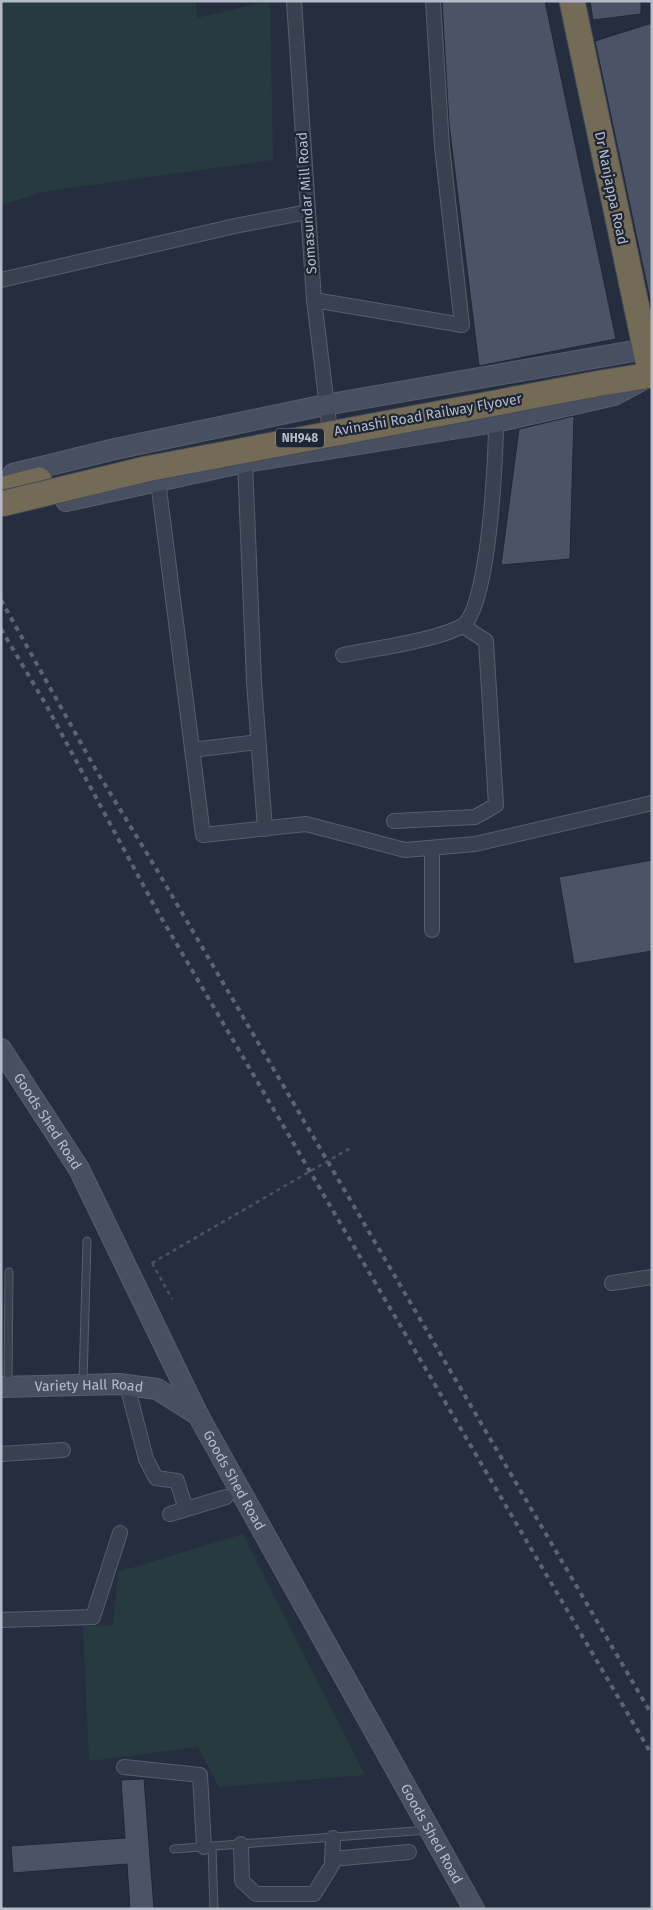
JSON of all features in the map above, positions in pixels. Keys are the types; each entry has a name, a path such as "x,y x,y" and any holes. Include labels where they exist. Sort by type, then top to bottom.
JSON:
{"highway":[{"name":"Dr Nanjappa Road","path":"556,1 643,364"},
{"name":"Dr Nanjappa Road","path":"572,1 643,364"},
{"name":"Avinashi Road Railway Flyover","path":"1,504 164,465 599,376 643,364"},
{"name":"Avinashi Road Railway Flyover","path":"1,490 186,446 599,376"}],"street":[{"name":"Somasundar Mill Road","path":"294,1 314,300 332,447"},
{"path":"314,300 462,325 442,147 433,1"},
{"path":"1,280 235,226 307,212"},
{"path":"1,477 115,449 643,364"},
{"path":"1,517 245,462 496,422 614,395 643,364"},
{"path":"303,430 327,415"},
{"path":"343,655 441,634 463,626 477,604 482,577 496,464 496,422"},
{"path":"245,462 254,682 264,829"},
{"path":"158,481 204,835 306,824 405,850 475,844 652,803"},
{"path":"394,821 475,817 496,805 486,641 463,626"},
{"path":"192,750 258,742"},
{"path":"432,848 432,930"},
{"name":"Goods Shed Road","path":"2,1051 79,1169 198,1415 474,1909"},
{"path":"612,1283 652,1277"},
{"path":"127,1385 146,1459 156,1478 177,1481 186,1509"},
{"name":"Variety Hall Road","path":"5,1387 127,1385 157,1389 198,1415"},
{"path":"1,1454 63,1450"},
{"path":"170,1514 226,1497"},
{"path":"1,1620 93,1617 120,1533"},
{"path":"124,1767 200,1776 208,1847"},
{"path":"241,1844 242,1881 256,1894 314,1894 332,1865 333,1838"},
{"path":"332,1859 409,1852"}],"lane":[{"path":"83,1385 87,1241"},
{"path":"5,1387 9,1272"},
{"path":"174,1849 430,1830"},
{"path":"208,1847 214,1909"}],"path":[{"path":"172,1299 152,1263 352,1147"}],"shaded area":[{"path":"1,1 196,1 197,18 270,1 273,160 47,191 1,205"},
{"path":"243,1534 365,1775 219,1787 198,1747 89,1761 83,1626 113,1626 118,1572"}],"building":[{"path":"442,1 545,1 616,339 479,366 449,124"},
{"path":"590,1 641,1 641,14 593,20"},
{"path":"652,23 652,309 595,41"},
{"path":"574,416 570,559 501,565 519,429"},
{"path":"652,860 652,951 574,964 559,877"},
{"path":"144,1779 154,1909 130,1909 127,1864 13,1873 11,1846 125,1838 121,1780"}],"railway":[{"path":"1,600 96,770 154,865 652,1715"},
{"path":"1,629 45,703 155,907 652,1755"}]}
